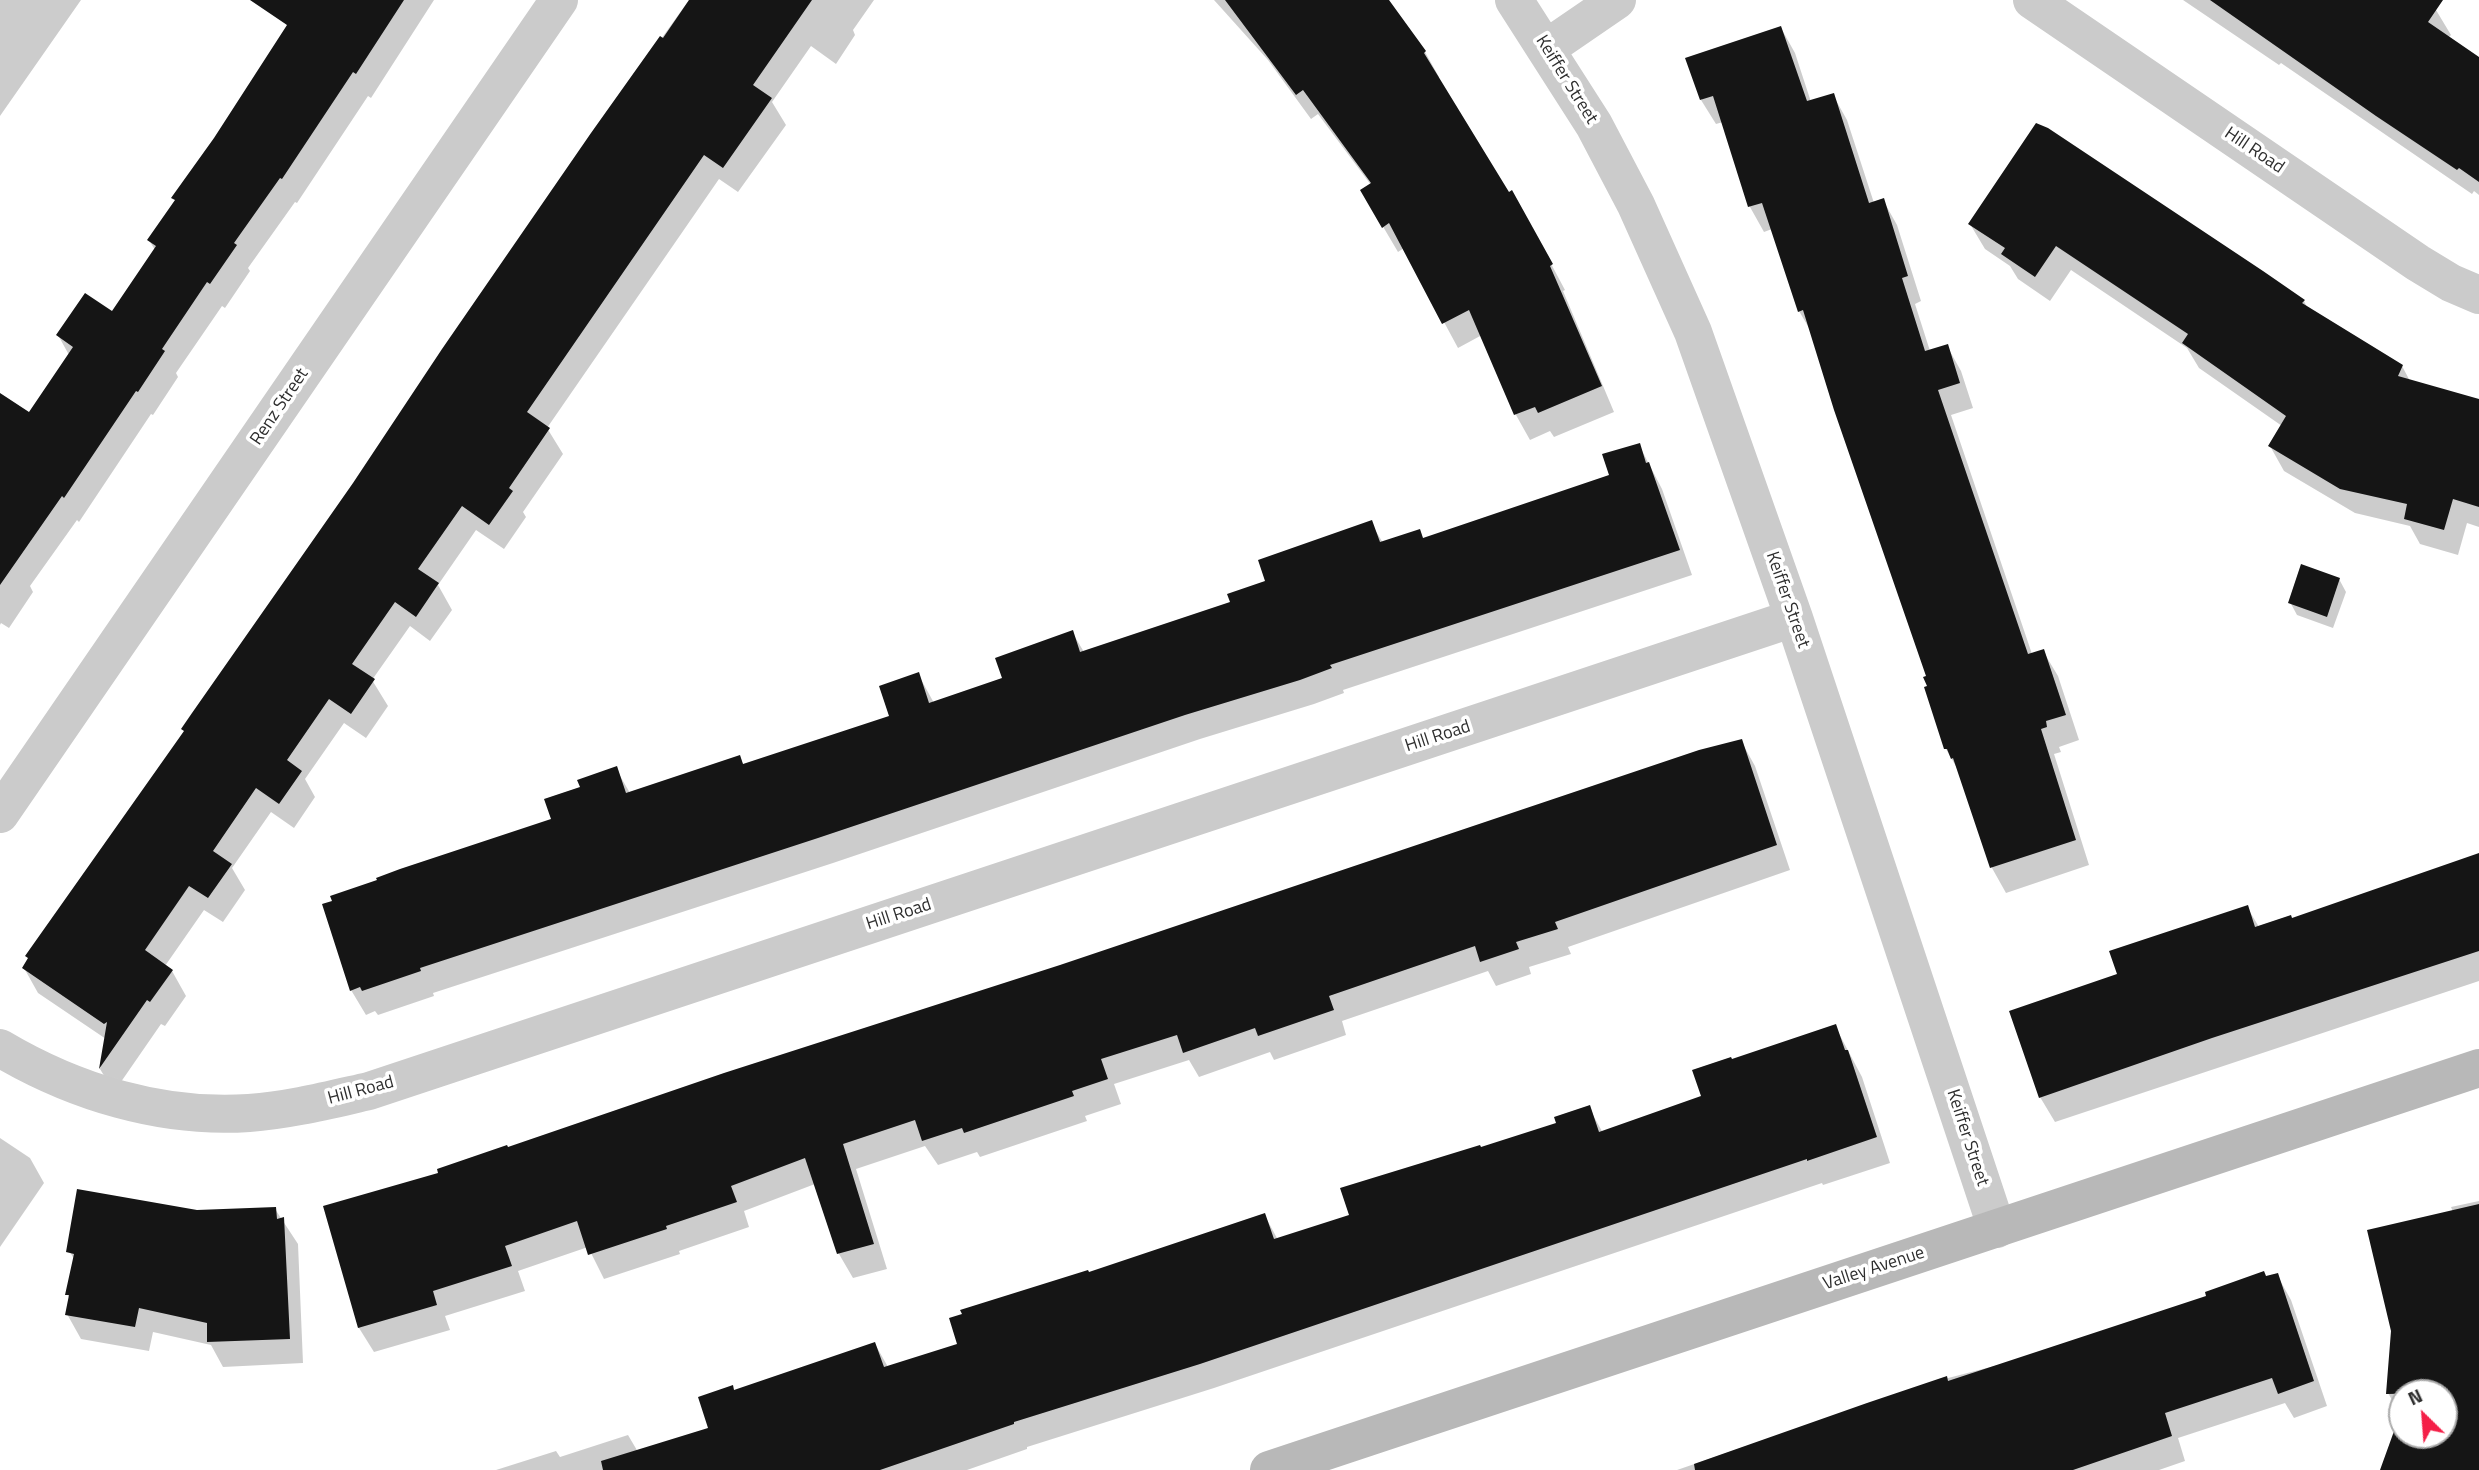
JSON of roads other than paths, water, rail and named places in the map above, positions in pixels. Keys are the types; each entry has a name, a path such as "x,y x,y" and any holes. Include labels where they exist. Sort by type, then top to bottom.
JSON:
{"street":[{"name":"Renz Street","path":"0,814 559,0"},
{"name":"Keiffer Street","path":"1514,0 1594,125 1664,262 1693,332 1794,618 1997,1229"},
{"path":"1547,48 1617,0"},
{"name":"Hill Road","path":"2032,0 2418,263 2451,283 2479,295"},
{"name":"Hill Road","path":"0,1048 47,1073 90,1090 138,1105 193,1113 248,1113 306,1106 357,1094 1794,618"},
{"name":"Valley Avenue","path":"1269,1470 2479,1068"}]}
